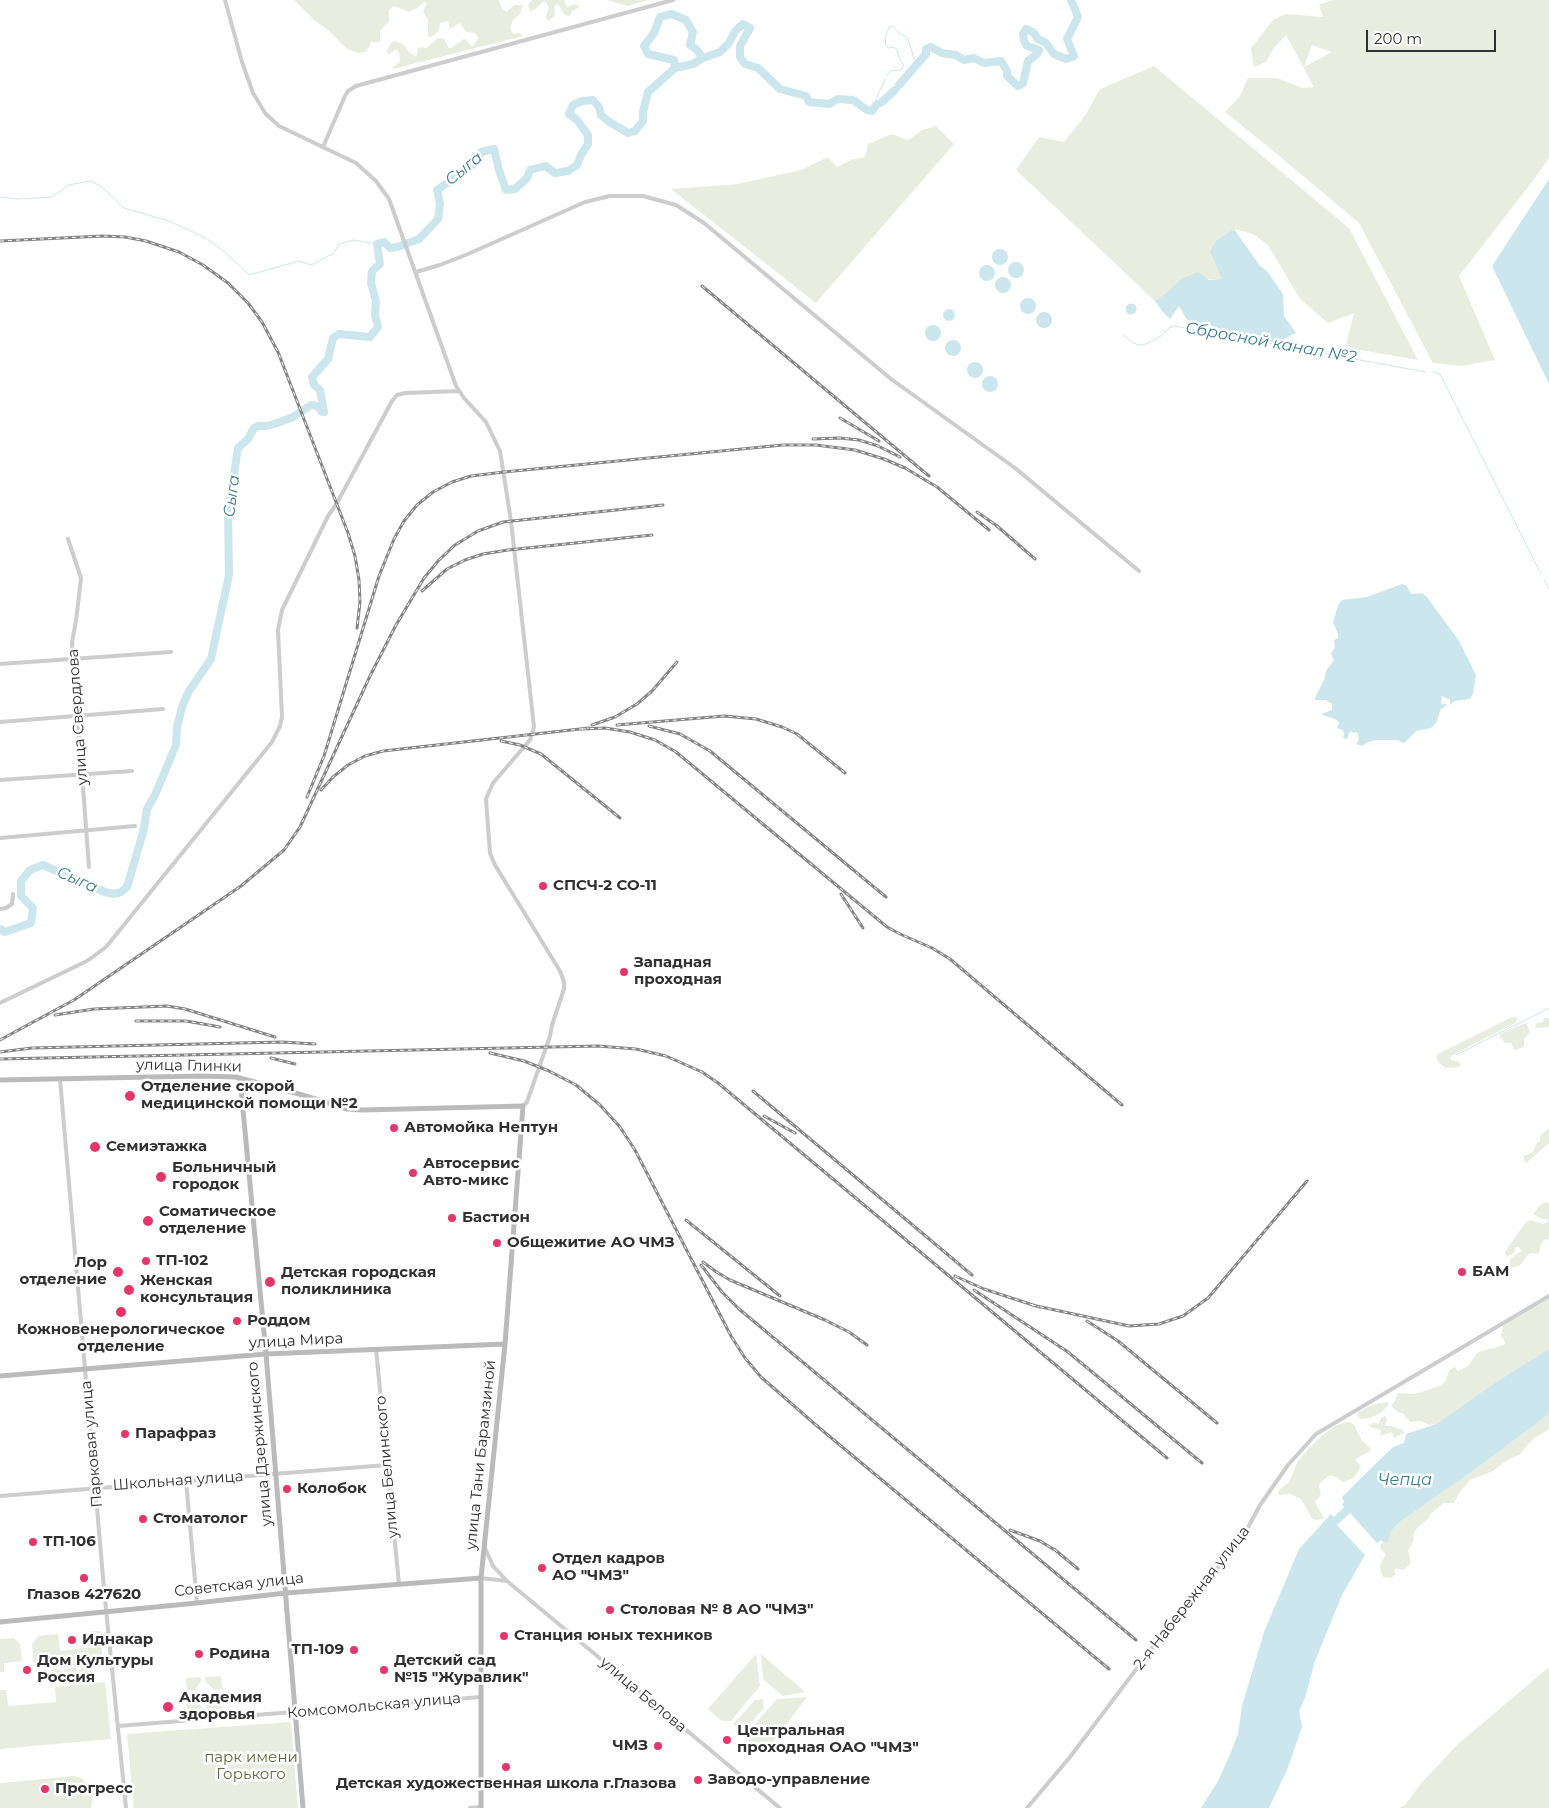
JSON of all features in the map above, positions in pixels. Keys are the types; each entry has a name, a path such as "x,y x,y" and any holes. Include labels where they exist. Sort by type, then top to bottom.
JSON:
{"street":[{"path":"226,0 252,93 265,114 279,126 356,162 376,181 389,199 459,391 486,422 500,451 534,727 530,740 493,783 486,799 490,853 495,865 560,971 564,982 564,989 550,1036 527,1102 523,1106"},
{"path":"323,147 345,96 348,91 356,86 674,0"},
{"path":"416,272 468,254 585,202 610,196 643,196 676,205 704,223 891,379 1015,468 1138,571"},
{"path":"0,1004 87,961 106,947 272,742 280,726 282,716 278,630 282,610 328,516 337,503 392,401 397,396 406,393 459,391"},
{"name":"улица Свердлова","path":"68,539 81,578 72,642 89,867"},
{"path":"0,664 170,652"},
{"path":"0,722 163,709"},
{"path":"0,780 132,771"},
{"path":"0,838 135,826"},
{"path":"0,909 12,904 13,894"},
{"name":"улица Глинки","path":"0,1080 201,1076 240,1078 355,1110 523,1106"},
{"name":"улица Дзержинского","path":"240,1078 266,1354 303,1808"},
{"name":"Парковая улица","path":"60,1079 106,1610 126,1808"},
{"name":"улица Тани Барамзиной","path":"481,1807 481,1578 505,1344 523,1106"},
{"name":"2-я Набережная улица","path":"1028,1808 1070,1757 1159,1640 1243,1537 1260,1505 1288,1465 1316,1434 1549,1296"},
{"name":"улица Мира","path":"0,1376 266,1354 505,1344"},
{"name":"улица Белинского","path":"376,1349 398,1584"},
{"name":"Школьная улица","path":"0,1496 386,1464"},
{"path":"186,1481 197,1603"},
{"name":"улица Белова","path":"484,1544 493,1566 507,1581 780,1808"},
{"path":"481,1578 507,1581"},
{"name":"Советская улица","path":"0,1622 286,1593 481,1578"},
{"name":"Комсомольская улица","path":"118,1726 481,1697"},
{"path":"470,1808 481,1807"}],"green space":[{"path":"294,0 499,0 502,9 506,12 514,5 523,5 520,14 513,20 510,28 513,34 520,33 523,36 393,69 400,62 399,52 396,49 389,54 386,52 391,43 395,41 403,44 415,56 417,55 418,48 426,48 438,38 444,39 449,48 451,48 464,39 472,46 479,38 475,33 466,32 460,23 450,29 448,21 440,23 439,30 433,36 428,37 428,20 423,11 427,3 424,2 409,12 394,6 389,10 389,21 380,31 380,42 371,42 367,51 359,53 347,49"},
{"path":"532,0 564,0 567,7 575,4 579,6 568,16 564,14 557,4 555,5 554,17 548,21 546,17 549,7 546,2 544,1 534,10 530,11 528,5"},
{"path":"606,0 648,0 628,6"},
{"path":"1333,0 1549,0 1549,158 1459,276 1495,360 1461,366 1433,363 1359,223 1225,112 1240,96 1248,78 1277,78 1302,88 1314,87 1286,35 1273,49 1266,62 1254,67 1251,48 1273,20 1285,14 1323,17 1319,5","holes":["1312,45 1332,52 1304,67"]},
{"path":"1154,66 1349,228 1418,360 1355,349 1346,345 1354,313 1328,323 1300,299 1268,245 1253,234 1235,229 1217,240 1222,279 1180,280 1155,301 1016,170 1039,137 1064,142 1086,114 1100,89"},
{"path":"936,126 954,144 816,303 671,189 738,184 801,170 828,157 837,167 851,160 865,157 868,144 892,134 908,140 922,130"},
{"path":"1516,1017 1515,1023 1451,1056 1450,1059 1459,1062 1461,1065 1459,1067 1446,1068 1438,1062 1436,1056 1438,1054 1510,1018"},
{"path":"1544,1018 1549,1018 1549,1027 1535,1028 1537,1023 1543,1022"},
{"path":"1526,1023 1530,1032 1524,1039 1524,1047 1514,1050 1511,1043 1504,1043 1503,1039 1500,1038 1500,1035 1506,1031"},
{"path":"1549,1128 1549,1143 1526,1163 1524,1156 1533,1152 1540,1141 1540,1136"},
{"path":"1545,1202 1549,1203 1549,1239 1544,1240 1541,1244 1539,1254 1530,1253 1519,1266 1510,1268 1511,1258 1521,1251 1519,1247 1516,1247 1514,1253 1506,1257 1505,1252 1526,1222 1531,1220 1543,1224 1548,1222 1547,1219 1542,1219 1533,1214"},
{"path":"1549,1296 1549,1349 1496,1382 1436,1424 1429,1425 1421,1421 1410,1422 1403,1413 1398,1412 1392,1407 1398,1393 1415,1394 1437,1387 1445,1382 1449,1371 1455,1367 1458,1371 1468,1366 1478,1352 1504,1345 1505,1343 1501,1335 1504,1322"},
{"path":"1389,1403 1388,1405 1381,1413 1370,1418 1360,1419 1357,1415 1358,1412 1372,1405"},
{"path":"1549,1414 1549,1429 1533,1439 1519,1455 1509,1459 1493,1471 1470,1480 1459,1493 1454,1503 1444,1503 1430,1514 1429,1518 1414,1533 1413,1542 1408,1550 1411,1563 1403,1570 1396,1568 1394,1571 1396,1574 1391,1578 1383,1577 1380,1568 1386,1554 1380,1546 1383,1542 1385,1543 1391,1531 1401,1521"},
{"path":"1385,1416 1387,1419 1386,1426 1403,1430 1404,1433 1394,1438 1392,1432 1380,1436 1381,1430 1370,1427 1373,1422 1379,1424 1381,1418"},
{"path":"1346,1422 1354,1425 1362,1441 1370,1447 1371,1451 1357,1458 1356,1460 1361,1467 1353,1478 1343,1482 1330,1475 1321,1482 1319,1486 1321,1495 1315,1502 1324,1519 1315,1520 1301,1499 1290,1494 1279,1495 1278,1493 1289,1482 1297,1463 1309,1448 1335,1426"},
{"path":"91,1631 100,1631 103,1663 53,1668 52,1662 34,1663 32,1644 38,1636 58,1634 60,1651 92,1647"},
{"path":"14,1638 20,1644 22,1661 4,1663 4,1672 0,1672 0,1639"},
{"path":"756,1654 760,1686 731,1721 722,1721 708,1709"},
{"path":"761,1654 805,1692 783,1696 763,1679"},
{"path":"91,1667 93,1671 91,1675 82,1676 80,1674 79,1670 81,1668"},
{"path":"1549,1667 1549,1808 1399,1808 1405,1805 1423,1781 1458,1744"},
{"path":"76,1668 77,1676 67,1677 65,1675 64,1671 66,1669"},
{"path":"60,1669 63,1675 61,1678 51,1679 49,1675 51,1670"},
{"path":"221,1676 222,1689 214,1690 206,1682 205,1677"},
{"path":"201,1677 201,1681 195,1690 187,1691 186,1678"},
{"path":"105,1682 111,1739 0,1749 0,1690 6,1690 8,1706 56,1702 55,1687"},
{"path":"214,1697 222,1697 222,1710 207,1710 207,1705"},
{"path":"807,1697 763,1755 747,1741 746,1734 777,1699"},
{"path":"194,1699 202,1707 202,1711 187,1713 186,1700"},
{"path":"763,1699 764,1708 743,1732 733,1724 755,1700"},
{"name":"парк имени Горького","path":"291,1722 298,1808 134,1808 127,1734"},
{"name":"Прогресс","path":"74,1776 81,1778 93,1794 91,1808 0,1808 1,1783"}],"water":[{"path":"1549,179 1549,384 1492,266"},
{"path":"1234,229 1260,266 1267,271 1283,294 1284,316 1296,333 1276,343 1187,320 1179,306 1170,319 1155,301 1180,280 1198,272 1209,280 1222,279 1210,251 1217,240"},
{"path":"997,249 1003,249 1008,254 1006,263 997,265 992,260 992,254"},
{"path":"1016,262 1022,264 1024,270 1022,276 1016,278 1010,276 1008,270 1010,264"},
{"path":"987,265 995,273 987,281 979,273"},
{"path":"1000,277 1006,277 1011,282 1009,291 1000,293 995,288 995,282"},
{"path":"1028,298 1034,300 1036,306 1034,312 1028,314 1022,312 1020,306 1022,300"},
{"path":"1131,303 1137,309 1131,315 1125,309"},
{"path":"947,309 951,309 955,315 951,321 947,321 943,317 943,313"},
{"path":"1044,312 1052,320 1044,328 1036,320"},
{"path":"933,325 941,333 933,341 925,333"},
{"path":"953,340 959,342 961,348 959,354 953,356 947,354 945,348 947,342"},
{"path":"975,362 983,370 975,378 967,370"},
{"path":"990,376 996,378 998,384 996,390 990,392 984,390 982,384 984,378"},
{"path":"1402,584 1407,586 1411,594 1422,593 1427,597 1459,641 1476,675 1473,694 1470,699 1455,701 1450,705 1450,700 1442,696 1441,703 1447,705 1441,709 1436,723 1431,728 1416,731 1404,743 1397,740 1377,740 1362,746 1356,744 1359,740 1357,732 1351,731 1348,738 1343,738 1343,730 1337,728 1339,723 1337,720 1321,714 1332,710 1332,704 1326,700 1314,700 1324,680 1326,671 1334,660 1331,654 1335,647 1334,640 1338,638 1338,634 1333,622 1339,603 1342,600 1367,597"},
{"name":"Чепца","path":"1549,1349 1549,1414 1401,1521 1391,1531 1388,1542 1385,1543 1381,1540 1377,1543 1350,1513 1337,1525 1365,1555 1342,1595 1315,1661 1305,1698 1299,1711 1302,1727 1287,1770 1269,1808 1201,1808 1218,1781 1238,1734 1242,1706 1264,1632 1299,1549 1331,1514 1334,1517 1344,1507 1342,1497 1393,1447 1404,1443 1406,1434 1436,1424 1496,1382"}],"waterway":[{"name":"Сыга","path":"899,85 926,54 926,49 931,47 942,53 956,55 964,60 974,58 984,63 1001,61 1007,71 1007,76 1018,86 1023,83 1028,61 1039,50 1027,46 1023,34 1026,29 1033,32 1038,39 1046,43 1054,54 1066,59 1074,56 1067,39 1078,17 1071,0"},
{"path":"675,68 674,60 648,54 644,46 654,33 660,17 672,14 686,20 693,32 690,45 703,58"},
{"name":"Сыга","path":"0,929 5,932 31,923 33,908 21,896 21,881 30,870 43,865 105,892 114,894 121,892 127,887 143,833 147,809 155,795 176,745 177,727 183,704 189,691 211,659 229,575 228,513 238,448 248,439 254,428 258,426 267,426 293,417 311,405 317,406 324,412 320,390 314,385 312,377 328,359 333,338 339,334 370,337 378,327 375,315 376,301 371,283 372,271 380,264 377,244 384,242 390,248 419,239 438,219 440,204 437,190 477,162 481,152 494,149 506,190 515,189 527,178 530,170 545,166 555,173 568,171 577,165 588,144 588,135 577,120 569,114 573,105 582,101 593,100 599,107 601,115 608,121 628,133 635,131 643,121 643,112 648,92 675,68 693,64 720,52 729,43 735,31 743,24 750,28 740,46 740,57 745,64 758,68 780,89 806,96 809,102 829,104 838,99 853,100 867,110 872,111 876,105 895,90"},
{"path":"886,76 891,71 901,70 904,65 900,60 897,50 894,47 888,48 886,46 885,37 889,27 893,26 899,33 908,38 914,59 919,61"},
{"path":"876,105 876,99 885,79"},
{"path":"0,197 17,199 52,197 69,185 90,181 101,186 124,208 169,221 206,238 226,253 249,275 299,261 311,265 334,253 339,244 354,240 377,244"},
{"name":"Сбросной канал №2","path":"1123,335 1133,343 1139,345 1146,344 1175,326 1425,372"},
{"name":"Сбросной канал №2","path":"1433,372 1440,374 1541,574"},
{"name":"Сбросной канал №2","path":"1544,580 1549,589"},
{"path":"1456,1055 1549,1008"}],"railway":[{"path":"0,241 103,236 125,237 146,241 179,252 203,265 228,283 248,303 262,322 278,352 348,533 355,556 359,580 360,602 357,628"},
{"path":"702,286 929,476"},
{"path":"840,418 879,441"},
{"path":"813,439 840,438 859,440 878,446 900,457"},
{"path":"307,797 324,756 379,576 394,539 404,521 417,505 433,492 452,482 471,476 504,472 783,445 816,445 855,450 905,468 937,487 989,530"},
{"path":"0,1040 74,1000 241,886 284,850 300,827 370,676 396,625 424,578 455,545 478,531 503,522 663,505"},
{"path":"977,512 997,526 1035,559"},
{"path":"422,591 447,569 483,554 652,535"},
{"path":"592,725 615,717 637,704 652,691 677,662"},
{"path":"617,725 724,716 756,719 797,734 845,773"},
{"path":"649,726 680,734 710,751 886,897"},
{"path":"321,790 348,765 365,756 383,751 589,728"},
{"path":"582,729 605,728 630,732 655,740 676,752 887,927 932,948 950,959 1122,1105"},
{"path":"501,741 520,745 541,754 620,818"},
{"path":"841,894 863,928"},
{"path":"55,1015 94,1009 167,1006 185,1009 275,1037"},
{"path":"136,1021 186,1021 220,1027"},
{"path":"0,1052 32,1048 282,1042 315,1044"},
{"path":"0,1059 598,1046 636,1049 666,1056 702,1072 718,1083 1167,1458"},
{"path":"490,1053 524,1061 549,1071 576,1085 600,1105 620,1127 635,1150 731,1336 745,1358 761,1377 817,1426 1109,1669"},
{"path":"271,1058 295,1064"},
{"path":"753,1091 972,1275"},
{"path":"764,1116 795,1133"},
{"path":"1032,1305 1129,1326 1159,1324 1183,1316 1208,1298 1307,1181"},
{"path":"686,1220 780,1296"},
{"path":"703,1262 730,1280 825,1320 849,1332 867,1345"},
{"path":"701,1265 722,1292 739,1309 1136,1640"},
{"path":"955,1276 984,1289 1039,1307"},
{"path":"974,1290 1068,1352 1202,1463"},
{"path":"1087,1321 1118,1341 1217,1423"},
{"path":"1010,1530 1040,1541 1058,1552"},
{"path":"1054,1549 1078,1569"}],"place":[{"name":"СПСЧ-2 СО-11","path":"543,886"},
{"name":"Западная проходная","path":"624,972"},
{"name":"Отделение скорой медицинской помощи №2","path":"130,1096"},
{"name":"Автомойка Нептун","path":"394,1128"},
{"name":"Семиэтажка","path":"95,1147"},
{"name":"Автосервис Авто-микс","path":"413,1173"},
{"name":"Больничный городок","path":"161,1177"},
{"name":"Бастион","path":"452,1218"},
{"name":"Соматическое отделение","path":"148,1221"},
{"name":"Общежитие АО ЧМЗ","path":"497,1243"},
{"name":"ТП-102","path":"146,1261"},
{"name":"Лор отделение","path":"118,1272"},
{"name":"БАМ","path":"1462,1272"},
{"name":"Детская городская поликлиника","path":"270,1282"},
{"name":"Женская консультация","path":"129,1290"},
{"name":"Кожновенерологическое отделение","path":"121,1312"},
{"name":"Роддом","path":"237,1321"},
{"name":"Парафраз","path":"125,1434"},
{"name":"Колобок","path":"287,1489"},
{"name":"Стоматолог","path":"143,1519"},
{"name":"ТП-106","path":"33,1542"},
{"name":"Отдел кадров АО \"ЧМЗ\"","path":"542,1568"},
{"name":"Глазов 427620","path":"84,1578"},
{"name":"Столовая № 8 АО \"ЧМЗ\"","path":"610,1610"},
{"name":"Станция юных техников","path":"504,1636"},
{"name":"Иднакар","path":"72,1640"},
{"name":"ТП-109","path":"354,1650"},
{"name":"Родина","path":"199,1654"},
{"name":"Дом Культуры Россия","path":"27,1670"},
{"name":"Детский сад №15 \"Журавлик\"","path":"384,1670"},
{"name":"Академия здоровья","path":"168,1707"},
{"name":"Центральная проходная ОАО \"ЧМЗ\"","path":"727,1740"},
{"name":"ЧМЗ","path":"658,1746"},
{"name":"Детская художественная школа г.Глазова","path":"506,1767"},
{"name":"Заводо-управление","path":"698,1780"},
{"name":"Прогресс","path":"45,1789"}]}
